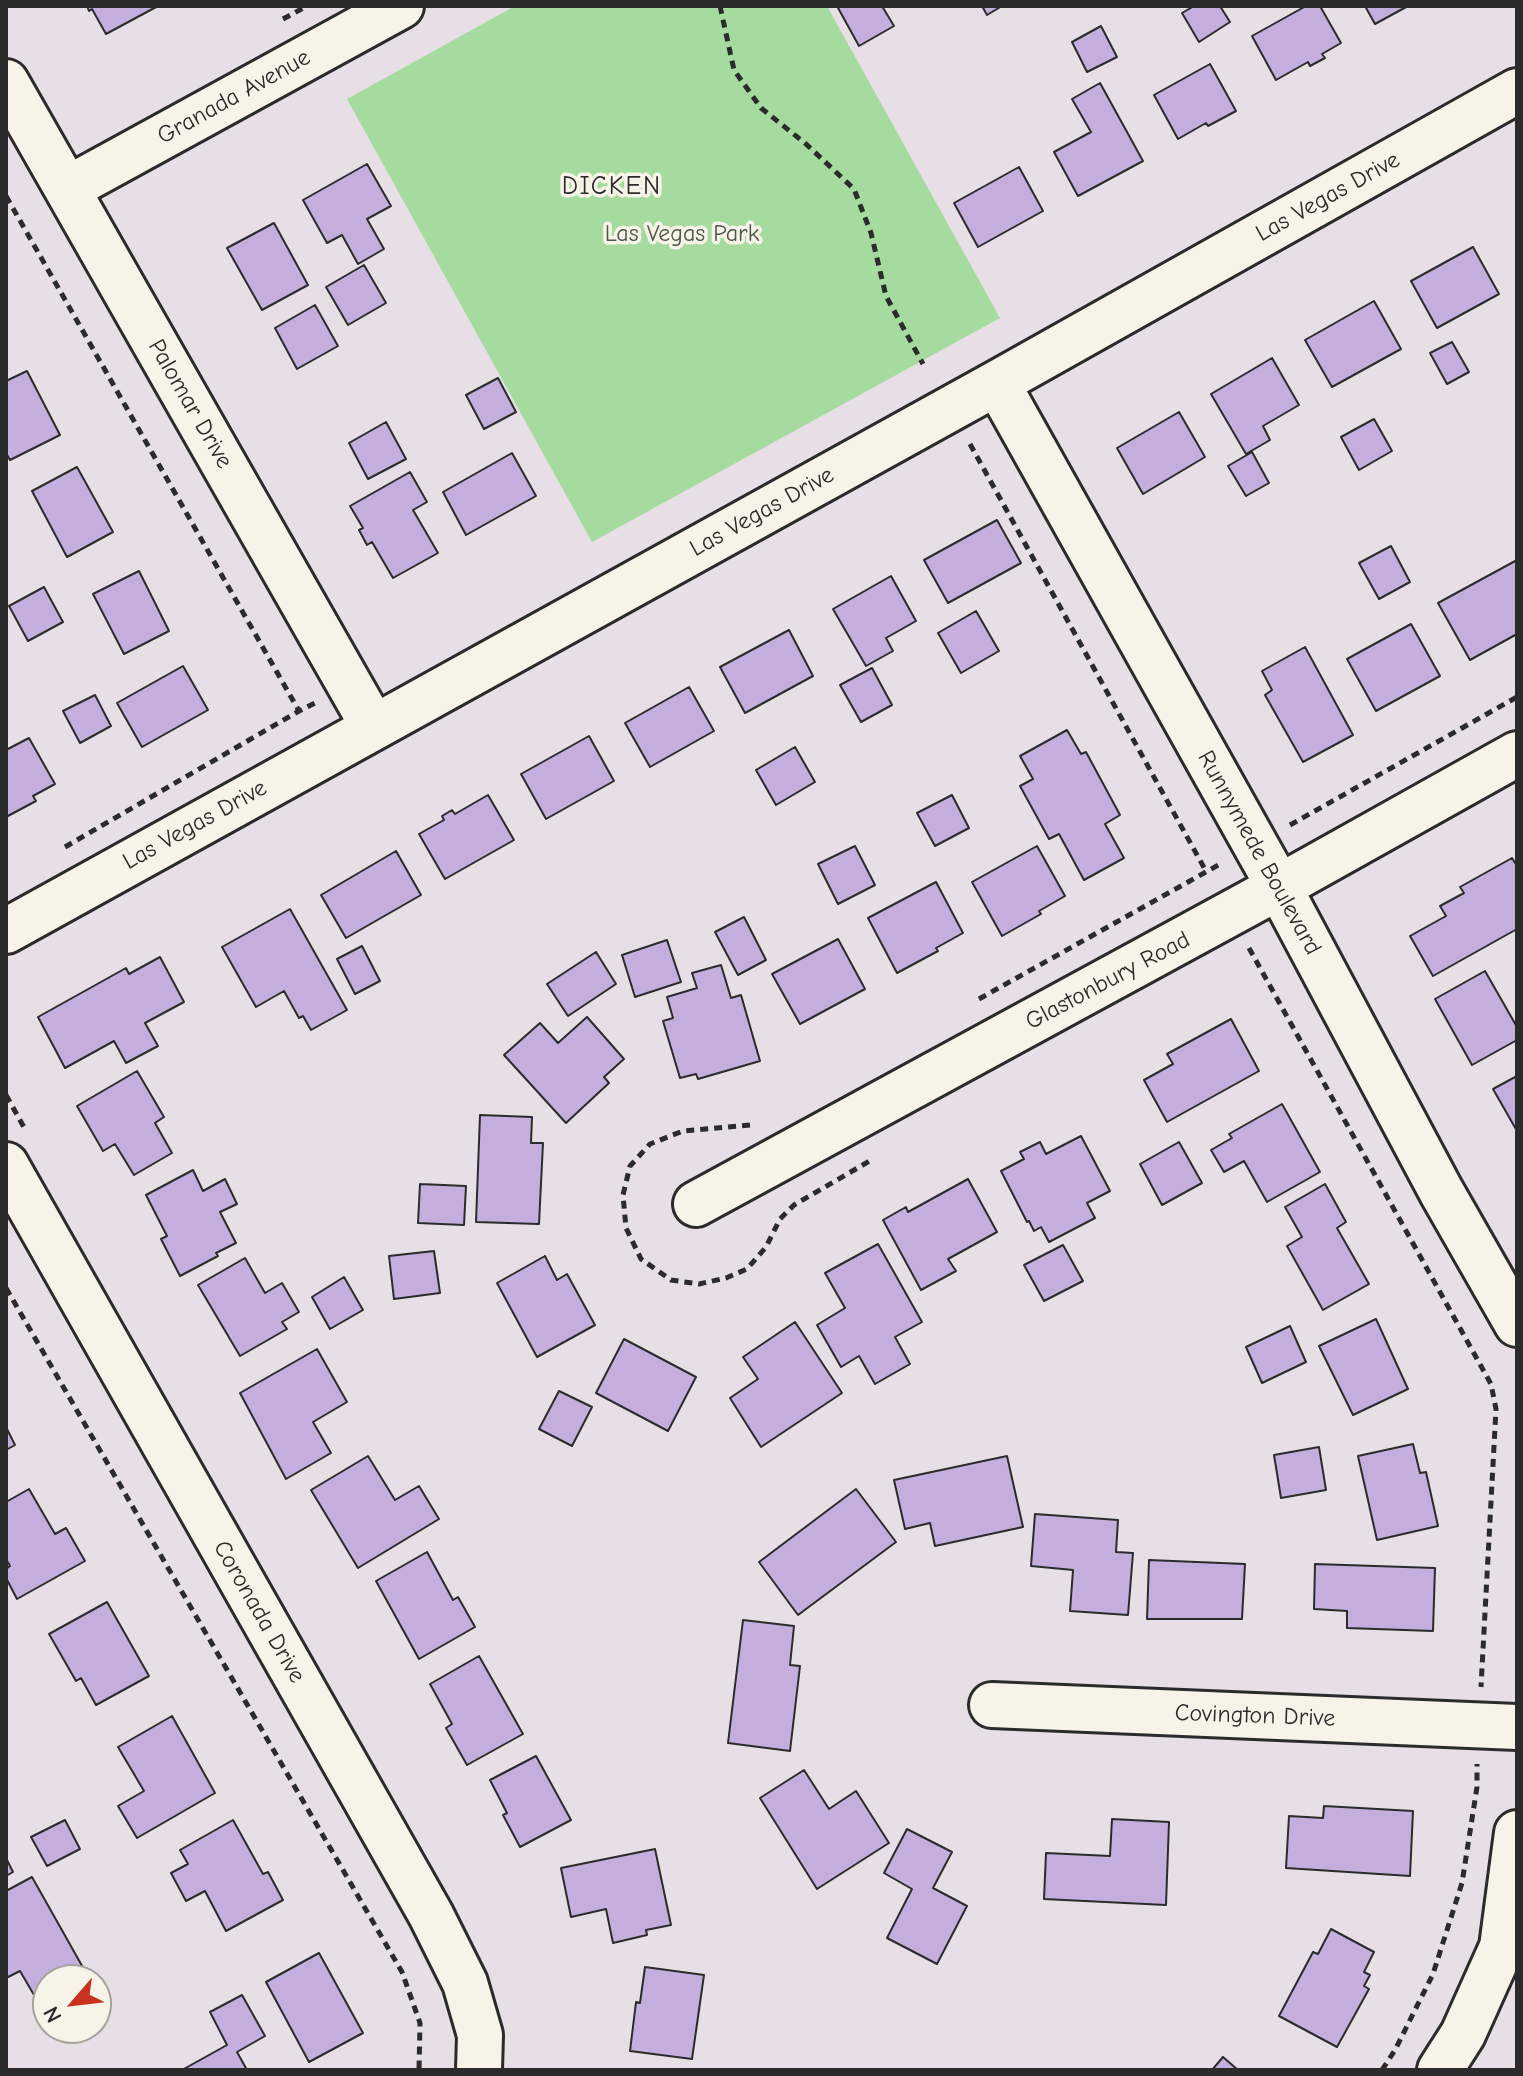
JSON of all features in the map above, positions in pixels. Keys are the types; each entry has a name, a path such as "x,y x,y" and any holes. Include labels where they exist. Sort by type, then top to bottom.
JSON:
{"street":[{"name":"Granada Avenue","path":"67,189 401,6"},
{"name":"Palomar Drive","path":"6,82 373,726"},
{"name":"Las Vegas Drive","path":"6,931 997,383 1517,91"},
{"name":"Runnymede Boulevard","path":"997,383 1279,887 1441,1191 1517,1324"},
{"name":"Glastonbury Road","path":"696,1204 1517,754"},
{"name":"Coronada Drive","path":"6,1165 431,1915 465,1983 480,2035 479,2070"},
{"name":"Covington Drive","path":"992,1705 1498,1727"},
{"path":"1440,2070 1463,2034 1502,1947 1517,1833"}],"path":[{"path":"720,6 734,70 761,108 806,144 854,189 871,233 886,296 923,364"},
{"path":"6,196 299,711"},
{"path":"967,436 1491,1384 1496,1409 1498,1727 1477,1787 1462,1883 1433,1974 1382,2070"},
{"path":"59,850 299,711 350,685"},
{"path":"6,1288 402,1972 420,2023 419,2070"}],"green space":[{"name":"Las Vegas Park","path":"515,6 827,6 1000,318 592,542 347,99"}],"building":[{"path":"87,6 158,6 106,34 92,9 89,11"},
{"path":"837,6 882,6 894,26 859,46"},
{"path":"982,6 1002,6 987,15"},
{"path":"1194,6 1220,6 1230,22 1199,42 1182,13"},
{"path":"1306,6 1320,6 1341,43 1322,54 1325,58 1310,66 1308,62 1276,80 1252,36"},
{"path":"1365,6 1408,6 1375,24"},
{"path":"1101,26 1117,57 1087,72 1072,42"},
{"path":"1210,64 1236,111 1178,139 1154,95"},
{"path":"1100,83 1143,161 1078,196 1054,152 1091,132 1072,99"},
{"path":"367,164 391,206 367,219 384,249 358,264 342,235 327,243 303,200"},
{"path":"1019,167 1043,211 978,247 954,203"},
{"path":"274,223 308,285 262,310 227,248"},
{"path":"1473,247 1499,294 1437,328 1411,281"},
{"path":"364,265 386,303 348,325 326,287"},
{"path":"1374,301 1401,349 1332,387 1305,340"},
{"path":"315,305 338,346 297,369 275,328"},
{"path":"1452,342 1469,372 1447,384 1430,353"},
{"path":"1272,358 1299,405 1263,426 1270,440 1246,454 1211,394"},
{"path":"27,371 60,435 10,460 6,453 6,381"},
{"path":"498,378 516,412 484,429 466,395"},
{"path":"1179,412 1205,457 1143,494 1117,448"},
{"path":"1374,419 1392,451 1359,470 1341,437"},
{"path":"386,422 406,459 368,479 349,443"},
{"path":"1252,452 1269,483 1246,496 1228,466"},
{"path":"512,453 536,496 466,535 443,492"},
{"path":"77,467 113,532 67,557 32,491"},
{"path":"410,472 427,502 413,510 438,553 393,578 372,542 367,545 359,530 363,528 350,506"},
{"path":"997,520 1021,563 948,603 924,560"},
{"path":"1391,546 1410,582 1379,599 1359,563"},
{"path":"1517,560 1517,634 1470,660 1438,603"},
{"path":"139,571 169,631 124,654 93,594"},
{"path":"891,576 916,621 886,638 893,651 866,666 833,609"},
{"path":"44,587 63,622 28,641 9,606"},
{"path":"976,611 999,651 961,673 938,633"},
{"path":"1411,624 1440,676 1376,711 1347,659"},
{"path":"789,630 813,676 745,713 720,667"},
{"path":"1305,647 1353,735 1303,762 1265,695 1272,690 1262,671"},
{"path":"183,666 208,710 142,747 117,703"},
{"path":"872,668 892,705 861,722 840,685"},
{"path":"689,687 714,731 650,767 625,723"},
{"path":"95,695 111,726 80,743 63,711"},
{"path":"1067,730 1081,754 1086,752 1120,815 1105,824 1124,858 1084,880 1059,834 1049,839 1020,786 1033,779 1020,756"},
{"path":"589,736 614,781 546,819 521,774"},
{"path":"29,738 55,784 33,796 36,801 6,817 6,750"},
{"path":"795,747 815,782 776,805 756,770"},
{"path":"488,795 514,840 445,879 419,834 444,820 442,816 452,810 455,814"},
{"path":"952,795 969,828 935,846 917,813"},
{"path":"855,846 875,885 838,904 818,864"},
{"path":"1037,846 1065,896 1002,936 972,882"},
{"path":"396,851 421,895 346,938 321,895"},
{"path":"1512,858 1517,866 1517,929 1433,976 1410,936 1446,916 1440,906 1464,893 1460,887"},
{"path":"936,882 963,933 936,948 938,951 897,973 868,918"},
{"path":"290,909 347,1010 311,1030 303,1016 299,1018 284,991 256,1007 222,947"},
{"path":"744,917 766,960 738,975 715,932"},
{"path":"838,939 865,989 800,1024 772,974"},
{"path":"667,940 681,982 635,997 622,955"},
{"path":"362,946 380,981 355,994 337,959"},
{"path":"596,952 616,984 568,1016 547,984"},
{"path":"160,957 184,1002 145,1023 158,1046 126,1063 114,1041 65,1068 38,1017 126,968 129,974"},
{"path":"721,965 731,998 741,995 760,1061 698,1079 696,1074 680,1078 663,1021 673,1018 667,997 697,988 692,973"},
{"path":"1485,971 1517,1027 1517,1040 1472,1065 1435,999"},
{"path":"587,1017 624,1059 604,1077 609,1083 566,1123 504,1055 540,1023 558,1043"},
{"path":"1231,1019 1259,1071 1167,1122 1144,1080 1173,1064 1167,1054"},
{"path":"137,1071 164,1117 155,1123 172,1153 134,1175 115,1144 103,1151 77,1106"},
{"path":"1517,1076 1517,1131 1493,1089"},
{"path":"1282,1104 1320,1172 1267,1202 1244,1161 1224,1172 1211,1150 1232,1138 1229,1134"},
{"path":"480,1115 532,1117 531,1143 543,1143 539,1224 476,1222"},
{"path":"1081,1136 1110,1191 1087,1203 1095,1218 1049,1242 1041,1227 1034,1231 1027,1222 1001,1171 1024,1159 1020,1152 1040,1142 1046,1154"},
{"path":"1179,1142 1202,1183 1162,1205 1140,1164"},
{"path":"193,1170 203,1191 225,1179 237,1204 220,1212 236,1243 180,1276 161,1239 167,1236 146,1195"},
{"path":"968,1179 997,1232 948,1259 956,1271 921,1290 883,1220 906,1207 908,1212"},
{"path":"420,1184 466,1186 464,1225 418,1223"},
{"path":"1325,1184 1346,1222 1337,1228 1369,1284 1323,1310 1287,1246 1302,1237 1285,1207"},
{"path":"878,1244 922,1322 895,1337 910,1364 875,1384 859,1356 841,1367 817,1325 845,1308 825,1273"},
{"path":"1063,1245 1083,1281 1044,1301 1024,1265"},
{"path":"434,1251 440,1293 394,1299 389,1256"},
{"path":"545,1256 557,1280 567,1274 595,1325 537,1357 497,1283"},
{"path":"245,1258 265,1293 282,1283 299,1312 282,1322 287,1329 240,1356 198,1285"},
{"path":"344,1277 363,1310 330,1329 312,1297"},
{"path":"1376,1319 1408,1389 1353,1415 1319,1346"},
{"path":"795,1322 842,1393 761,1447 730,1398 758,1379 743,1357"},
{"path":"1290,1326 1306,1362 1262,1383 1246,1347"},
{"path":"624,1339 696,1377 668,1431 596,1393"},
{"path":"317,1349 347,1402 313,1422 331,1453 286,1479 240,1393"},
{"path":"559,1391 592,1407 572,1446 539,1429"},
{"path":"6,1427 15,1445 6,1450"},
{"path":"1413,1444 1420,1473 1426,1472 1438,1526 1377,1540 1358,1456"},
{"path":"1319,1447 1326,1490 1281,1498 1274,1455"},
{"path":"368,1456 395,1500 419,1486 439,1519 358,1568 311,1490"},
{"path":"1007,1456 1023,1527 935,1546 930,1523 905,1529 894,1480"},
{"path":"29,1489 55,1534 66,1528 85,1561 17,1599 6,1578 6,1569 10,1566 6,1559 6,1502"},
{"path":"856,1489 896,1542 798,1615 759,1562"},
{"path":"1035,1514 1118,1520 1116,1552 1133,1553 1128,1615 1070,1611 1073,1570 1031,1566"},
{"path":"427,1552 453,1600 458,1597 475,1627 419,1659 376,1581"},
{"path":"1149,1560 1245,1564 1242,1619 1147,1619"},
{"path":"1315,1564 1435,1568 1433,1631 1347,1628 1347,1611 1314,1609"},
{"path":"107,1602 149,1676 96,1705 81,1678 76,1681 49,1634"},
{"path":"743,1620 794,1626 790,1665 800,1666 790,1751 728,1743"},
{"path":"479,1656 523,1734 467,1765 446,1728 452,1724 430,1684"},
{"path":"172,1716 215,1793 137,1838 118,1806 144,1791 118,1747"},
{"path":"536,1756 571,1820 520,1847 503,1815 507,1813 490,1780"},
{"path":"804,1770 829,1809 856,1791 889,1843 817,1889 760,1798"},
{"path":"1324,1806 1413,1811 1410,1876 1286,1868 1289,1816 1323,1818"},
{"path":"1112,1819 1169,1822 1166,1905 1044,1899 1046,1853 1110,1856"},
{"path":"65,1820 80,1849 47,1866 31,1837"},
{"path":"233,1820 263,1874 268,1872 283,1900 226,1931 205,1891 186,1901 171,1873 188,1864 180,1850"},
{"path":"907,1829 952,1852 933,1888 967,1906 937,1964 887,1938 912,1889 884,1873"},
{"path":"655,1849 671,1925 646,1930 647,1935 613,1943 606,1909 571,1917 561,1868"},
{"path":"6,1858 13,1872 6,1876"},
{"path":"32,1877 81,1964 32,1964 32,1992 20,1971 6,1978 6,1891"},
{"path":"1331,1929 1374,1952 1364,1972 1370,1975 1364,1986 1369,1989 1337,2047 1279,2016 1313,1952 1318,1954"},
{"path":"319,1953 363,2033 309,2062 266,1982"},
{"path":"645,1967 704,1975 692,2059 630,2051 636,2002 640,2003"},
{"path":"242,1995 265,2036 237,2052 247,2070 182,2070 227,2045 210,2012"},
{"path":"1223,2057 1238,2070 1212,2070"}],"district":[{"name":"DICKEN","path":"612,187"}]}
